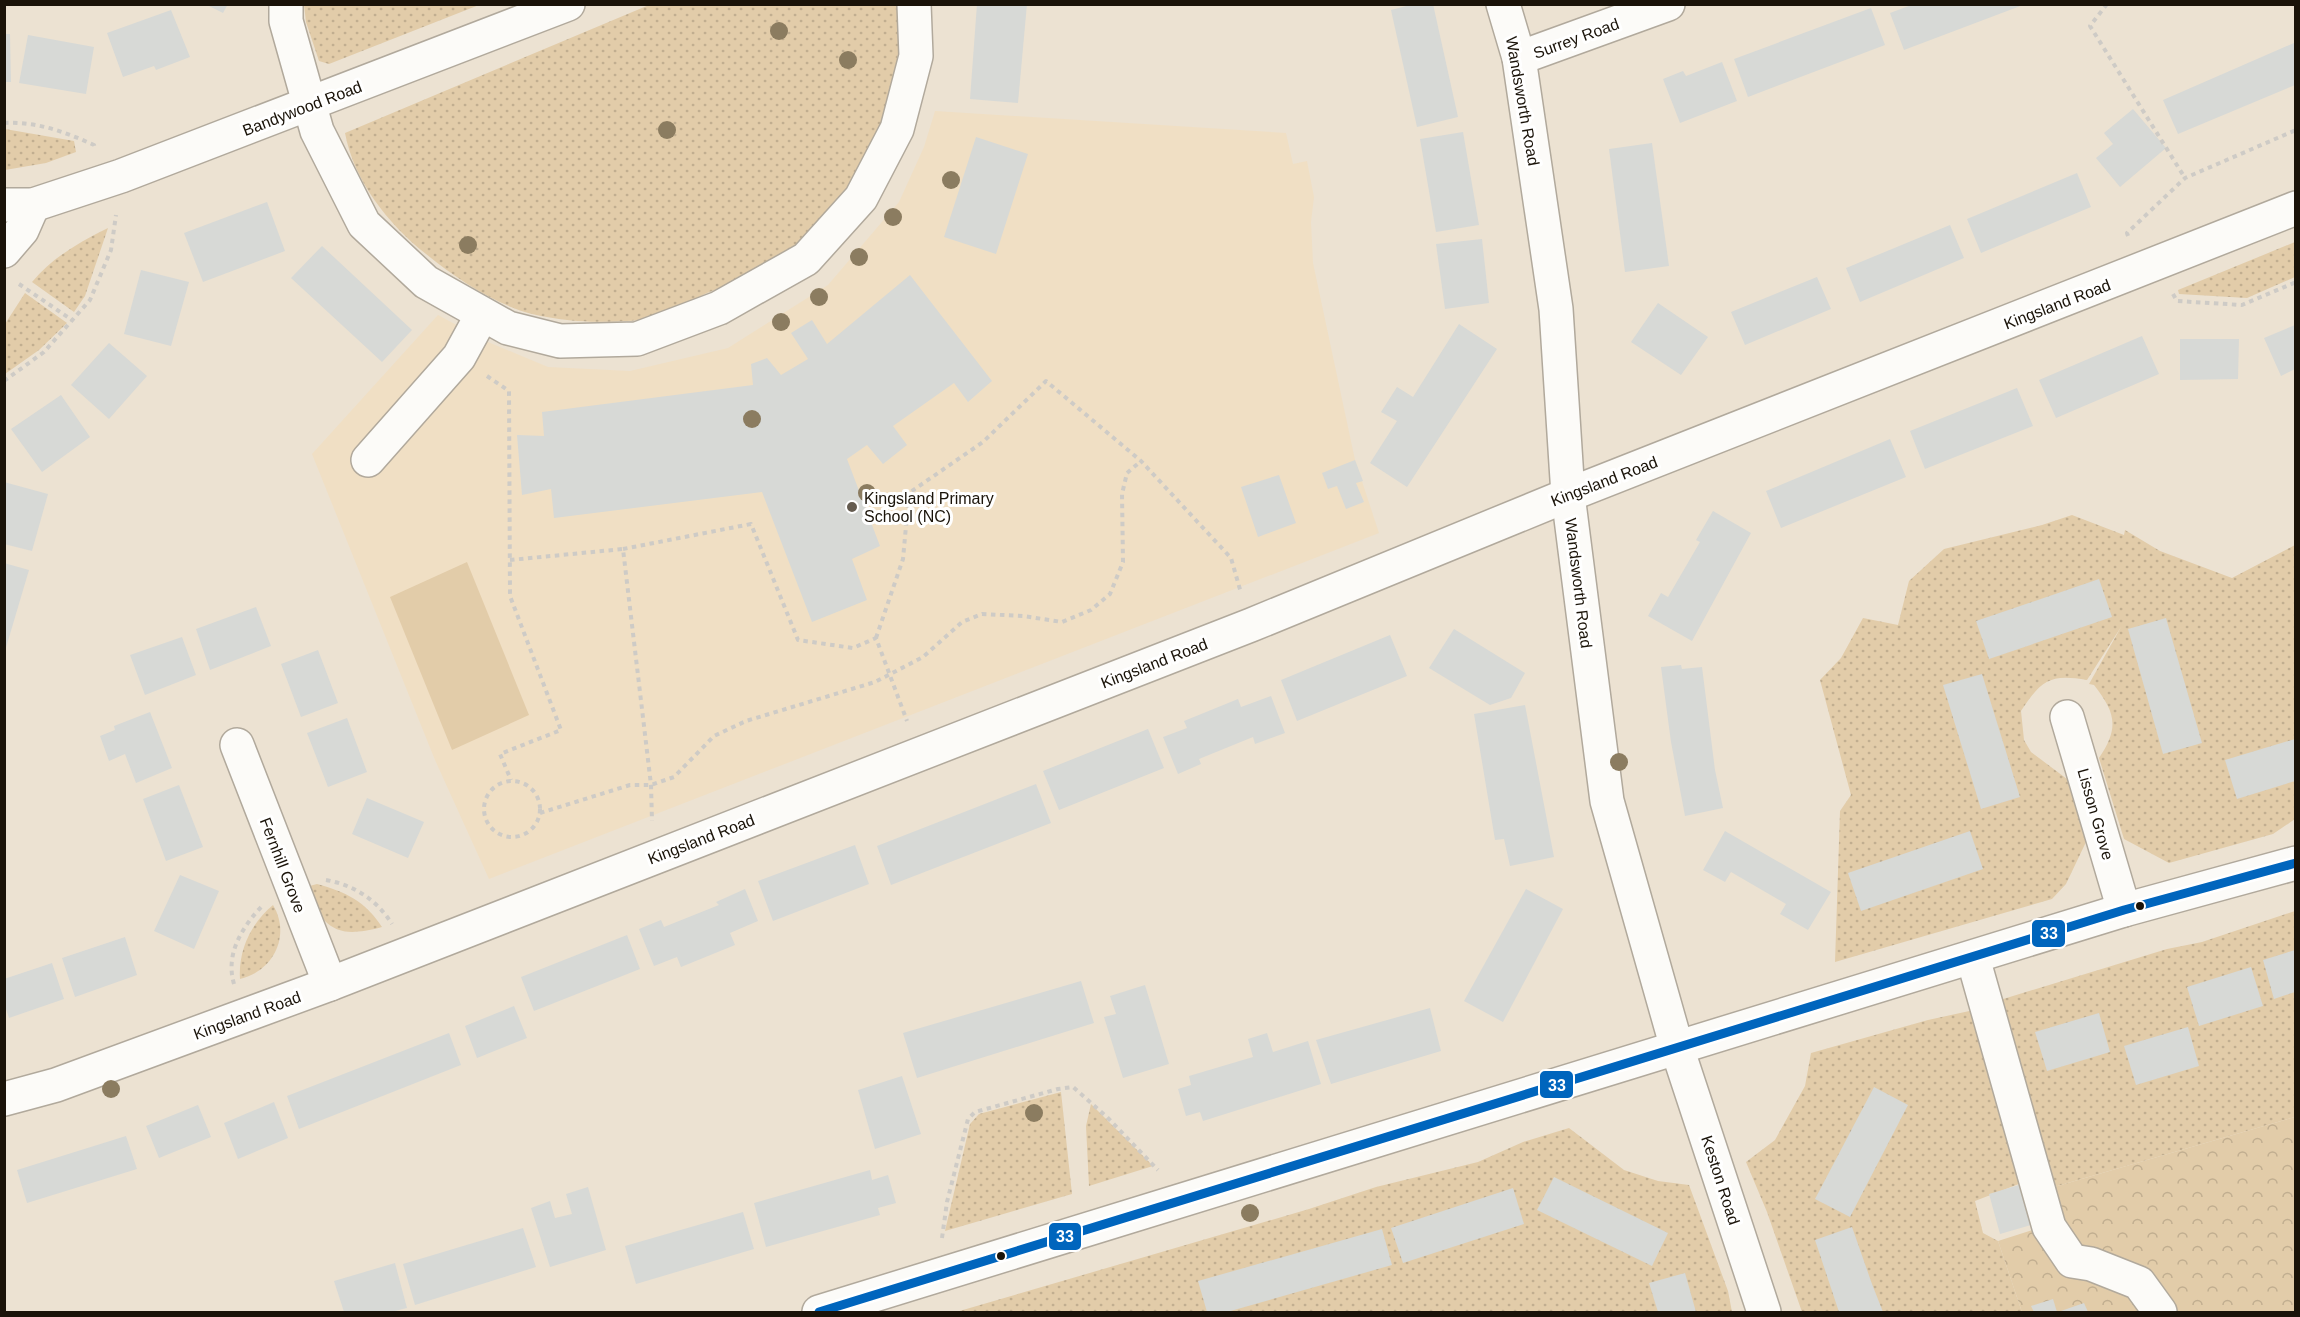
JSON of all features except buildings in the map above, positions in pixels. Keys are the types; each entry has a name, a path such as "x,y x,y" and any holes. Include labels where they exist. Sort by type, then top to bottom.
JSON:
{"street":[{"path":"286,4 286,21 312,105 317,131 364,224 426,282 508,328 560,341 637,339 719,308 806,260 861,198 897,129 916,56 915,4"},
{"name":"Bandywood Road","path":"19,205 113,177 312,105 568,4"},
{"name":"Wandsworth Road","path":"1503,4 1519,58 1556,309 1568,495 1606,801 1677,1048"},
{"name":"Surrey Road","path":"1519,58 1668,4"},
{"path":"4,251 21,230 19,205"},
{"name":"Kingsland Road","path":"4,1099 56,1085 330,984 1251,625 1568,495 2147,269 2295,208"},
{"path":"368,460 459,357 483,315"},
{"name":"Lisson Grove","path":"2067,717 2124,910"},
{"name":"Fernhill Grove","path":"237,745 330,984"},
{"path":"819,1312 2124,910 2295,863"},
{"path":"1973,958 2049,1227 2072,1261 2091,1264 2139,1283 2160,1312"},
{"name":"Keston Road","path":"1677,1048 1764,1312"}],"path":[{"path":"2107,4 2090,26 2185,178"},
{"path":"4,123 28,122 94,145 113,177 111,250 90,300 44,352 4,381"},
{"path":"2295,130 2185,178 2127,233 2147,269 2177,302 2242,305 2295,282"},
{"path":"15,282 25,286 72,320"},
{"path":"459,357 508,391 510,596 561,729 500,754 511,780"},
{"path":"918,754 876,638 903,559 909,493 983,442 1046,381 1141,461 1231,558 1251,625"},
{"path":"540,813 630,785 651,786 674,777 714,736 735,726 875,682 923,657 962,622 982,614 1023,616 1062,622 1091,610 1110,594 1123,562 1122,494 1127,473 1141,461"},
{"path":"510,560 623,549 751,524 798,640 853,648 876,638"},
{"path":"623,549 651,786 652,858"},
{"path":"511,780 525,783 537,794 540,813 530,831 518,836 504,836 492,830 484,816 485,800 494,787 511,780"},
{"path":"936,1277 947,1202 968,1119 975,1112 1058,1089 1073,1088 1107,1117 1158,1167 1162,1207"}],"shaded area":[{"name":"Kingsland Primary School (NC)","path":"935,111 1286,133 1293,164 1307,161 1314,197 1311,222 1313,263 1355,460 1379,533 489,879 435,760 312,454 438,315 488,342 548,367 630,371 728,348 828,285 899,202 924,147"}],"green space":[{"path":"304,4 479,5 329,64 319,61 306,22"},
{"path":"649,5 899,5 899,41 895,77 886,112 873,145 856,177 835,207 784,257 755,279 702,295 676,311 654,317 613,322 568,320 527,313 477,290 436,262 412,242 386,215 356,168 345,133"},
{"path":"5,129 74,141 76,152 46,163 5,170"},
{"path":"108,228 85,296 74,312 32,282 67,251"},
{"path":"2295,242 2295,277 2247,298 2179,294 2178,290"},
{"path":"25,293 67,323 39,350 5,374 5,324"},
{"path":"2072,515 2124,535 2125,530 2160,551 2232,578 2295,545 2295,819 2273,834 2169,863 2124,839 2099,758 2110,737 2112,720 2107,703 2094,685 2089,684 2121,627 2087,680 2063,678 2047,682 2034,693 2021,711 2024,740 2031,752 2067,779 2086,842 2066,884 2052,899 1835,962 1840,811 1851,795 1820,680 1841,658 1863,618 1898,625 1909,581 1944,549 2042,525"},
{"path":"467,562 529,715 452,750 390,597"},
{"path":"317,884 337,890 362,904 382,927 352,932 341,931 333,927 325,921 302,888"},
{"path":"273,905 280,928 276,950 262,968 240,979 241,958 252,929"},
{"path":"2295,911 2295,1117 2054,1187 2000,1000 2167,949 2202,942"},
{"path":"1974,1010 2029,1180 1975,1201 1983,1233 1998,1241 2022,1312 1802,1312 1767,1212 1746,1162 1775,1140 1805,1086 1811,1053 1928,1020"},
{"path":"1061,1092 1072,1194 945,1231 970,1124 979,1114"},
{"path":"1091,1104 1153,1166 1089,1186 1086,1126"},
{"path":"2295,1117 2295,1312 2022,1312 1998,1241 2039,1228 2054,1187"},
{"path":"1569,1128 1624,1170 1658,1181 1689,1185 1728,1291 1732,1312 956,1312 1309,1209 1376,1187 1478,1162 1523,1142"}],"transit line":[{"name":"33","path":"819,1312 2124,910 2296,863"}],"place":[{"name":"Kingsland Primary School (NC)","path":"852,507"}]}
